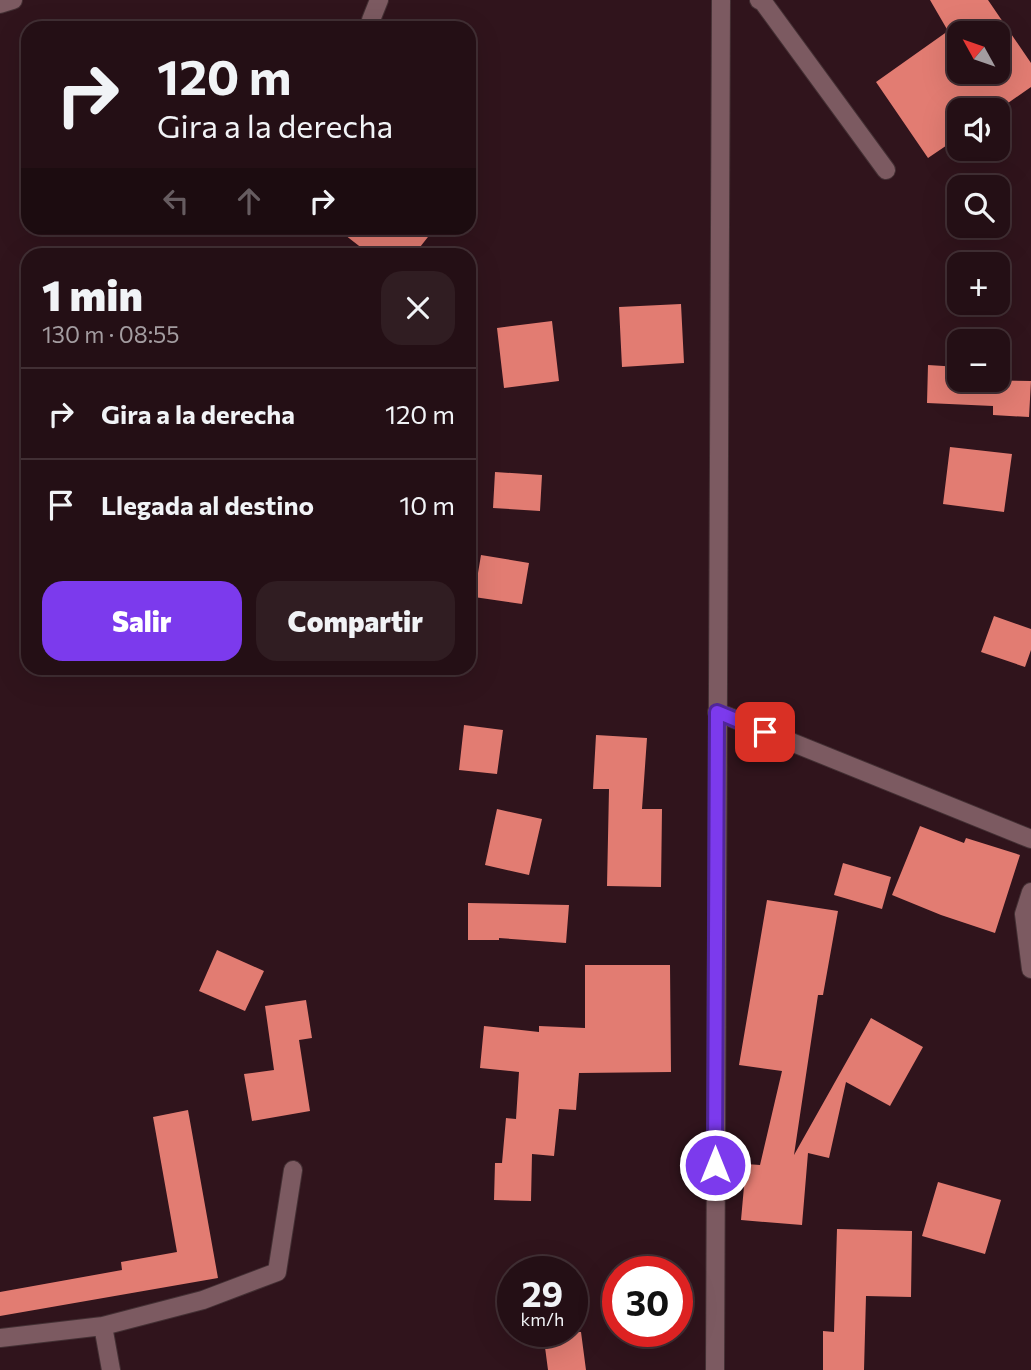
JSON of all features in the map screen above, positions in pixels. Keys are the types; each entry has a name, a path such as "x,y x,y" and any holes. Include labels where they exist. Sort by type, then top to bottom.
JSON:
{"street":[{"path":"0,4 13,0"},
{"path":"371,21 379,0"},
{"path":"715,1370 721,0"},
{"path":"759,0 886,170"},
{"path":"717,712 1031,839"},
{"path":"1031,892 1024,914 1031,969"},
{"path":"0,1338 103,1326 203,1300 277,1272 293,1170"},
{"path":"103,1326 111,1370"}],"building":[{"path":"930,0 988,0 1002,21 947,21 947,29"},
{"path":"947,32 947,84 1010,84 1010,32 1031,63 1031,87 1010,102 1010,98 947,98 947,145 928,158 876,82"},
{"path":"345,235 430,235 419,248 362,248"},
{"path":"681,304 684,363 622,367 619,307"},
{"path":"552,321 559,381 504,388 497,328"},
{"path":"928,365 947,366 947,392 1010,392 1010,381 1031,381 1029,417 993,415 993,406 927,403"},
{"path":"950,447 1012,454 1004,512 943,504"},
{"path":"495,472 542,475 540,511 493,508"},
{"path":"481,555 529,563 522,604 476,597"},
{"path":"994,616 1031,629 1031,650 1025,667 981,652"},
{"path":"464,725 503,730 497,774 459,770"},
{"path":"596,735 647,738 642,809 662,809 661,887 607,886 609,789 593,789"},
{"path":"497,809 542,819 529,875 485,865"},
{"path":"920,826 964,843 966,838 1020,855 995,933 892,895"},
{"path":"843,863 891,877 882,909 834,895"},
{"path":"767,900 838,911 823,995 818,995 794,1155 871,1018 923,1047 890,1106 846,1082 829,1158 808,1153 802,1225 741,1220 746,1164 760,1165 782,1071 739,1065"},
{"path":"468,903 569,905 566,943 499,938 468,940"},
{"path":"217,950 264,971 245,1011 199,991"},
{"path":"585,965 670,965 671,1072 579,1073 576,1110 559,1109 554,1156 532,1154 531,1201 494,1200 495,1163 502,1163 506,1118 516,1119 519,1072 480,1068 484,1026 539,1032 539,1026 585,1028"},
{"path":"306,1000 312,1038 299,1040 310,1111 252,1121 244,1074 274,1070 265,1006"},
{"path":"188,1110 218,1278 0,1316 0,1292 122,1270 121,1262 177,1252 153,1117"},
{"path":"938,1182 1001,1200 985,1254 922,1236"},
{"path":"837,1229 912,1231 911,1297 866,1296 864,1370 823,1370 823,1331 834,1332"},
{"path":"545,1347 583,1347 586,1370 548,1370"}],"route":[{"path":"715,1165 717,712 765,732"}]}
